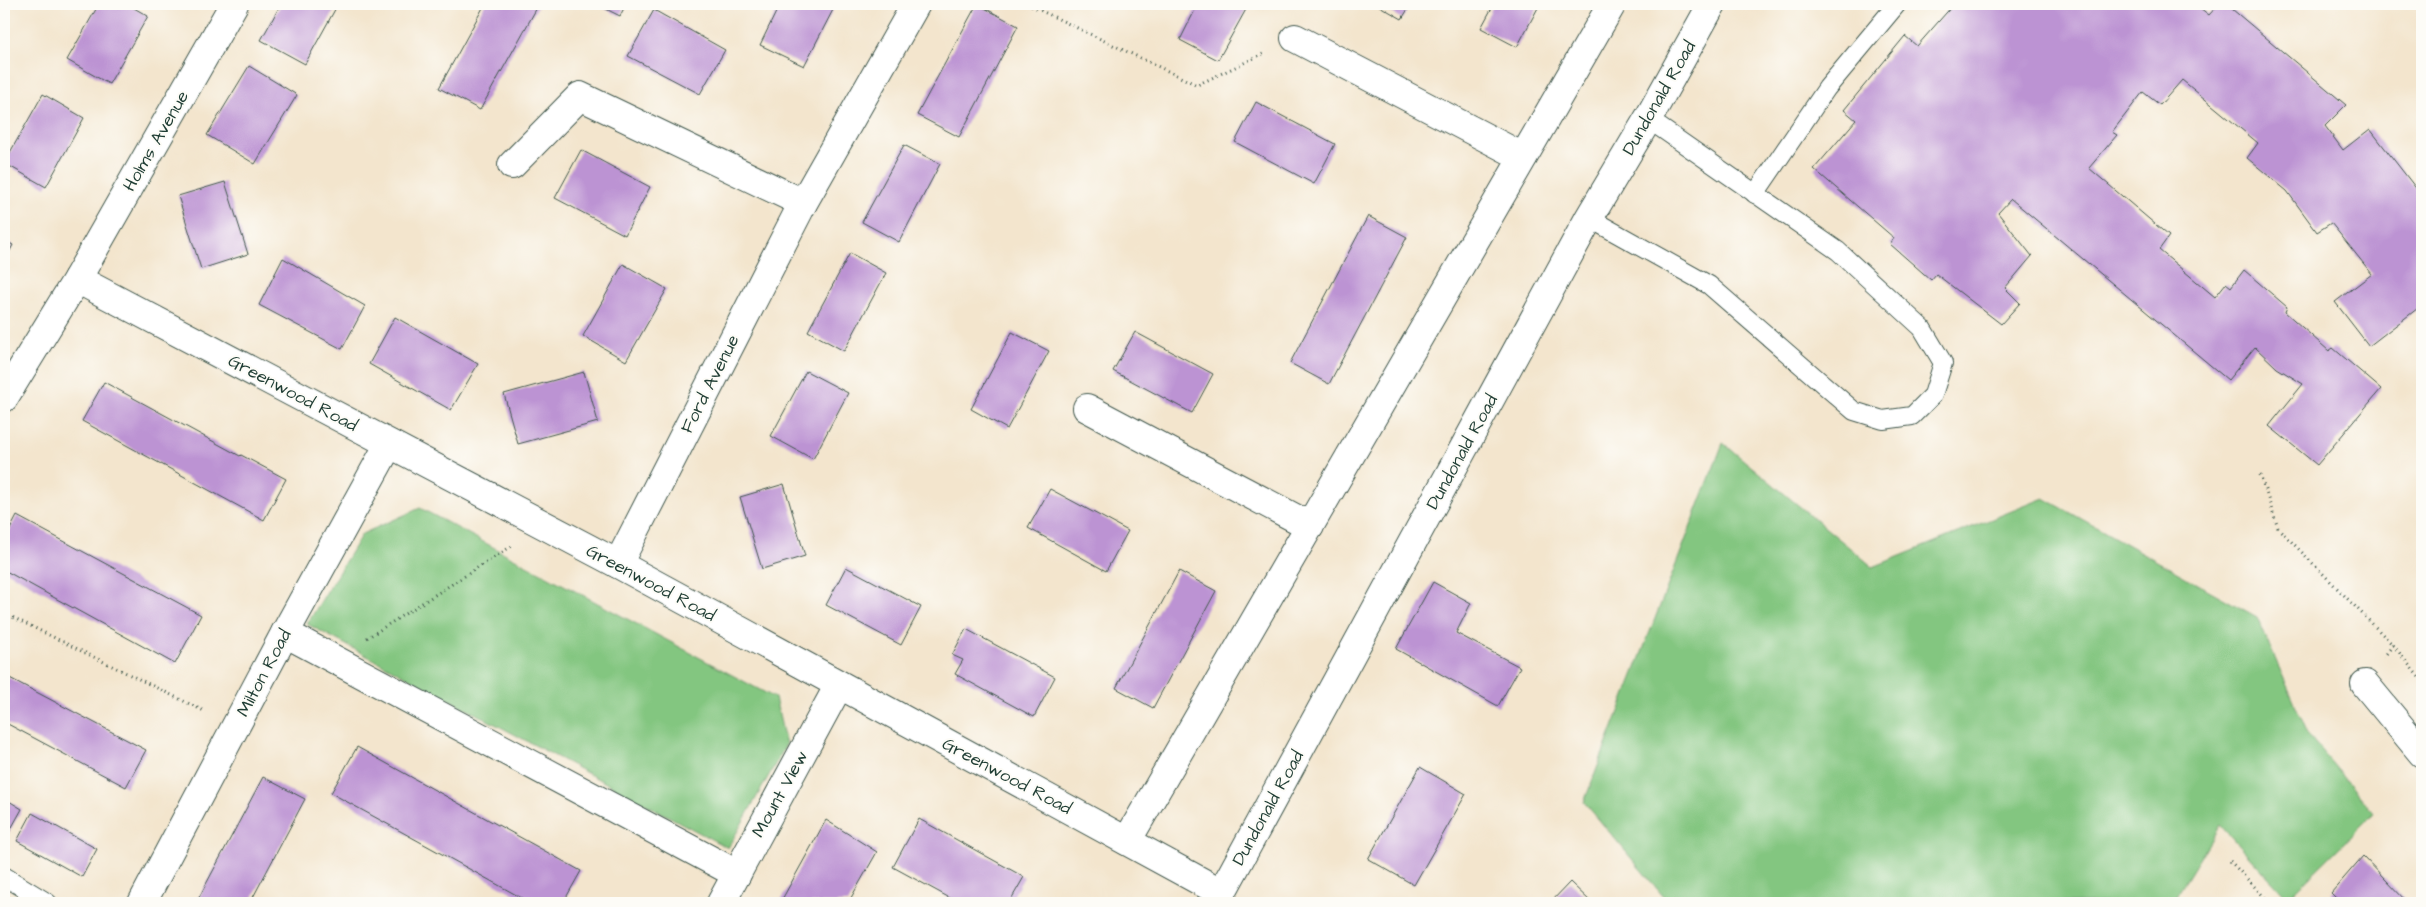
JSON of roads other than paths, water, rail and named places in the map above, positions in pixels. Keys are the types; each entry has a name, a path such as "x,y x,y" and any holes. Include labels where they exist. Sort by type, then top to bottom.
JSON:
{"street":[{"name":"Holms Avenue","path":"4,398 77,279 234,4"},
{"name":"Ford Avenue","path":"618,564 803,203 916,4"},
{"path":"1128,841 1612,4"},
{"name":"Dundonald Road","path":"1219,898 1589,218 1648,119 1712,4"},
{"path":"1295,38 1523,157"},
{"path":"512,165 580,96 803,203"},
{"name":"Greenwood Road","path":"77,279 618,564 1128,841 1219,898"},
{"path":"1087,408 1310,526"},
{"name":"Milton Road","path":"142,903 285,632 389,444"},
{"path":"285,632 737,874"},
{"path":"2365,684 2422,753"},
{"name":"Mount View","path":"721,903 840,685"}],"lane":[{"path":"1756,194 1827,88 1898,4"},
{"path":"1589,218 1709,285 1854,411 1884,420 1912,416 1933,394 1943,363 1922,328 1838,251 1648,119"},
{"path":"4,876 48,903"}]}
